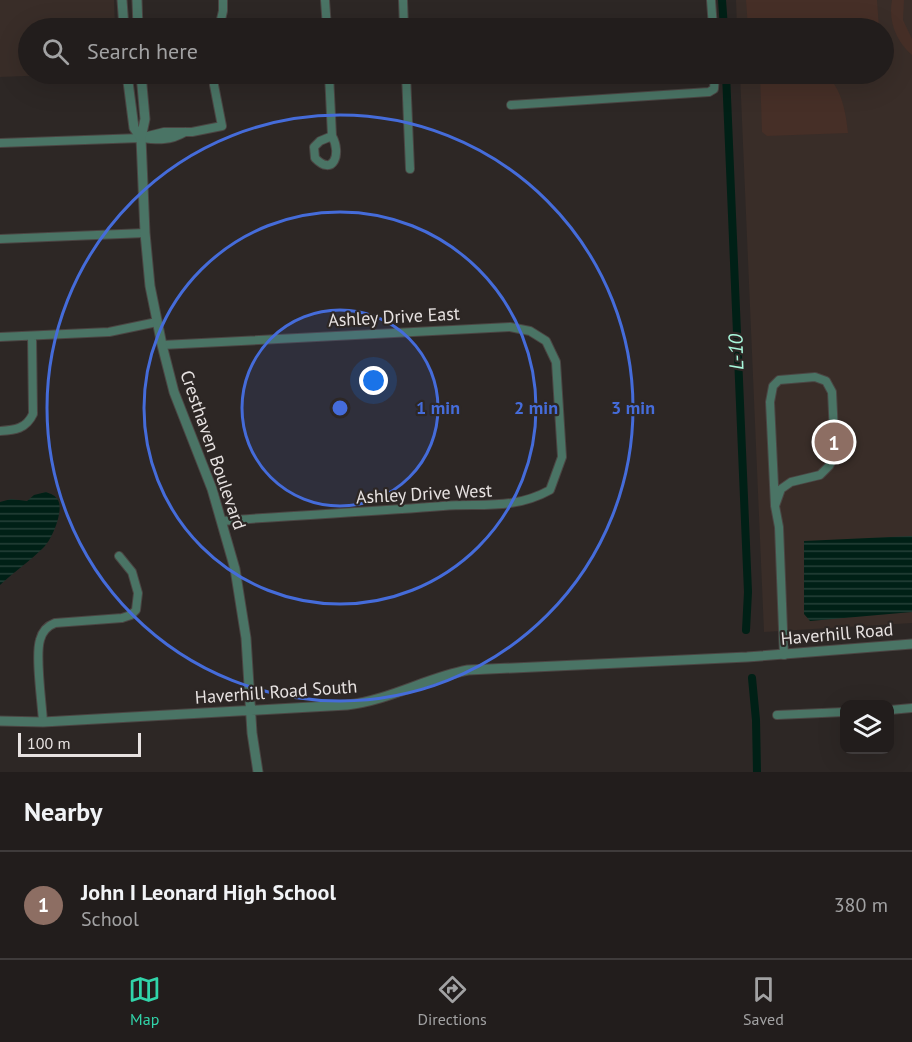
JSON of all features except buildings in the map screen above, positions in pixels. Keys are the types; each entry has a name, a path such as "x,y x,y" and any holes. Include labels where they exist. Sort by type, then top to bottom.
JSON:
{"street":[{"path":"122,0 123,18"},
{"path":"137,0 138,18"},
{"path":"221,18 223,0"},
{"path":"326,0 327,18"},
{"path":"403,0 404,18"},
{"path":"711,0 712,18"},
{"name":"Cresthaven Boulevard","path":"128,84 134,128 141,138"},
{"name":"Cresthaven Boulevard","path":"142,84 145,119 141,138 150,286 174,392 222,521 241,603 246,638 250,711 258,772"},
{"path":"0,143 141,138 158,141 174,138 185,132 222,126 214,84"},
{"path":"329,84 332,136"},
{"path":"406,84 410,169"},
{"path":"511,105 709,92 714,89 715,84"},
{"path":"0,239 145,233"},
{"path":"0,337 109,332 157,322"},
{"name":"Ashley Drive East","path":"162,345 510,327 530,331 546,342 556,362 561,418"},
{"path":"0,431 20,429 30,421 33,414 33,336"},
{"path":"775,506 781,489 791,482 820,475 835,455 832,392 826,381 815,377 779,381 773,386 770,402 775,506 779,527 784,654"},
{"name":"Ashley Drive West","path":"222,521 516,503 533,500 550,490 560,467 561,418"},
{"path":"43,722 39,641 48,626 55,623 122,618 131,615 136,610 138,592 132,572 118,556"},
{"name":"Haverhill Road","path":"764,656 912,644"},
{"name":"Haverhill Road South","path":"0,721 43,722 361,704 395,694 433,678 468,670 764,656"},
{"path":"894,710 912,708"},
{"path":"777,715 840,712"}],"shaded area":[{"path":"0,0 114,0 115,18 18,18 18,76 0,77"},
{"path":"736,0 912,0 912,623 764,632 740,84 894,84 894,18 737,18"},
{"path":"746,0 877,0 878,18 747,18"},
{"path":"892,0 904,0 903,20 912,39 912,55 894,30"},
{"path":"760,84 834,84 835,86 844,109 848,133 767,136 762,132"},
{"path":"46,492 56,497 59,505 58,518 53,532 43,548 0,585 0,502 11,499 27,501 34,495"},
{"path":"912,536 912,612 810,621 804,614 804,541"}],"waterway":[{"name":"L-10","path":"722,0 723,18"},
{"name":"L-10","path":"726,84 748,592 746,630"},
{"name":"L-10","path":"752,678 757,772"}],"place":[{"name":"John I Leonard High School","path":"834,442"}]}
